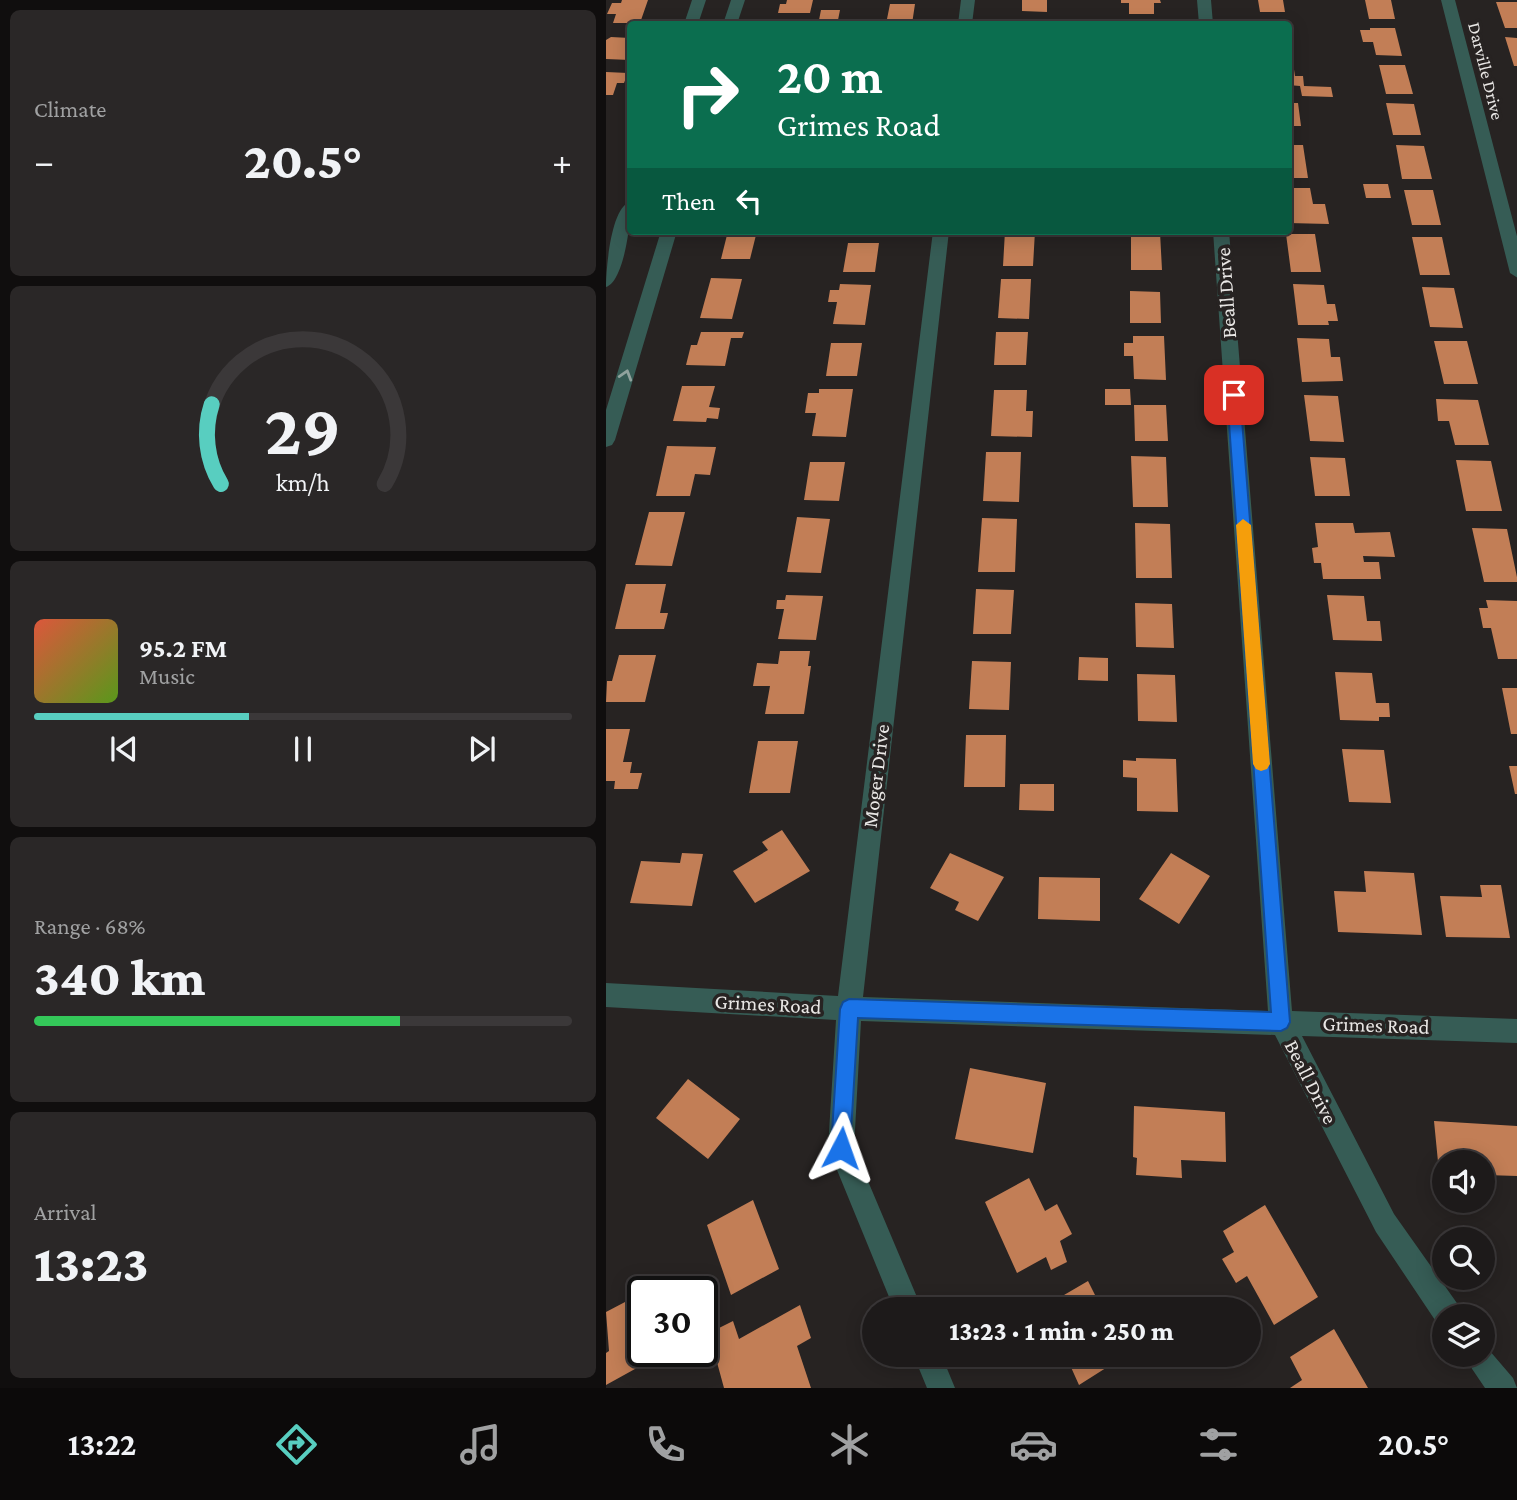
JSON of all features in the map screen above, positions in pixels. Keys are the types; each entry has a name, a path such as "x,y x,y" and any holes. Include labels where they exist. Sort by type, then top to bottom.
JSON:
{"street":[{"path":"692,21 699,0"},
{"path":"731,21 738,0"},
{"path":"965,21 968,0"},
{"path":"1204,0 1206,21"},
{"name":"Darville Drive","path":"1448,0 1518,273"},
{"path":"606,281 627,215"},
{"path":"606,440 668,235"},
{"name":"Moger Drive","path":"903,1297 841,1148 849,1009 941,235"},
{"name":"Beall Drive","path":"1221,235 1281,1022 1385,1223 1441,1304"},
{"name":"Grimes Road","path":"606,995 849,1009 1518,1031"},
{"path":"932,1367 941,1388"},
{"path":"1486,1367 1503,1388"}],"building":[{"path":"622,0 648,0 641,21 613,23 616,14 607,14 612,3 621,3"},
{"path":"787,0 813,0 810,13 778,13 780,4 786,4"},
{"path":"1022,0 1047,0 1047,12 1022,11"},
{"path":"1121,0 1160,0 1161,3 1154,3 1154,14 1129,14 1129,3 1121,3"},
{"path":"1258,0 1283,0 1285,12 1260,12"},
{"path":"1365,0 1391,0 1395,19 1369,19"},
{"path":"1496,2 1518,2 1518,28 1505,28"},
{"path":"890,4 915,4 912,21 887,21"},
{"path":"821,10 840,10 838,20 819,20"},
{"path":"1395,28 1402,56 1376,55 1373,42 1363,42 1360,30"},
{"path":"611,37 627,38 627,60 606,59 606,40"},
{"path":"1505,37 1518,38 1518,66 1514,66"},
{"path":"1292,63 1295,76 1303,76 1304,86 1331,87 1333,97 1302,96 1300,86 1292,85"},
{"path":"1379,65 1405,65 1413,94 1386,94"},
{"path":"606,72 627,73 624,83 617,83 613,95 606,95"},
{"path":"1292,103 1298,103 1301,126 1292,126"},
{"path":"1386,103 1414,104 1421,135 1393,135"},
{"path":"1292,145 1303,145 1308,178 1292,178"},
{"path":"1396,145 1424,146 1432,179 1402,179"},
{"path":"1363,184 1388,184 1391,198 1366,198"},
{"path":"1292,188 1310,188 1313,204 1325,204 1329,224 1292,223"},
{"path":"1404,190 1433,190 1441,225 1412,225"},
{"path":"1315,234 1321,272 1291,272 1286,235"},
{"path":"727,235 756,235 750,259 721,259"},
{"path":"1005,235 1035,235 1033,266 1003,266"},
{"path":"1131,235 1160,235 1162,270 1131,270"},
{"path":"1412,237 1442,237 1450,275 1420,275"},
{"path":"848,243 879,243 875,272 843,272"},
{"path":"711,278 742,279 732,319 700,318"},
{"path":"1001,279 1031,279 1029,319 998,318"},
{"path":"840,284 871,285 865,325 833,324 837,302 828,302 830,290 839,290"},
{"path":"1293,284 1324,285 1327,304 1335,304 1338,321 1328,321 1329,325 1298,325"},
{"path":"1422,287 1454,288 1463,328 1430,327"},
{"path":"1130,291 1160,292 1161,323 1130,323"},
{"path":"701,332 744,332 742,338 731,338 725,366 686,365 691,345 697,345"},
{"path":"996,332 1028,332 1026,365 994,365"},
{"path":"1133,336 1164,336 1166,380 1134,379 1133,356 1124,356 1124,343 1133,343"},
{"path":"1297,338 1329,339 1331,357 1340,357 1343,381 1302,382"},
{"path":"1434,341 1467,341 1478,384 1444,384"},
{"path":"831,343 862,343 857,376 826,376"},
{"path":"682,386 715,386 709,407 720,408 718,419 707,418 706,422 673,421"},
{"path":"819,389 853,389 846,437 812,436 816,413 805,413 808,393 819,393"},
{"path":"1105,389 1130,389 1131,405 1105,405"},
{"path":"994,390 1027,390 1026,411 1033,411 1032,437 991,436"},
{"path":"1304,395 1338,396 1344,442 1310,441"},
{"path":"1436,399 1478,400 1489,445 1455,445 1449,421 1438,421"},
{"path":"1134,405 1166,405 1168,441 1135,441"},
{"path":"667,446 716,447 710,475 695,474 690,496 656,496"},
{"path":"986,452 1021,452 1019,502 983,501"},
{"path":"1131,456 1166,457 1168,507 1133,507"},
{"path":"1310,457 1345,458 1350,496 1315,496"},
{"path":"1456,460 1491,461 1502,511 1466,511"},
{"path":"810,462 845,462 839,501 804,500"},
{"path":"649,512 685,512 672,566 635,565"},
{"path":"797,517 830,519 821,573 787,572"},
{"path":"982,518 1017,519 1015,572 978,572"},
{"path":"1135,523 1170,524 1172,578 1136,578"},
{"path":"1315,523 1353,523 1355,533 1390,532 1395,557 1363,556 1364,562 1379,562 1381,579 1323,579 1321,563 1314,563 1312,548 1318,547"},
{"path":"1472,528 1507,529 1518,582 1484,582"},
{"path":"626,584 666,584 660,613 668,613 664,629 615,629"},
{"path":"976,589 1014,590 1011,634 973,634"},
{"path":"786,595 823,596 816,640 778,639 784,609 776,609 777,600 785,600"},
{"path":"1327,595 1364,596 1367,621 1380,621 1382,641 1333,640"},
{"path":"1486,600 1518,601 1518,659 1498,659 1491,628 1483,628 1479,608 1488,608"},
{"path":"1135,603 1172,604 1174,648 1136,647"},
{"path":"780,651 810,651 808,666 811,666 804,714 765,714 770,686 753,686 757,663 778,664"},
{"path":"619,655 656,655 645,702 606,702 607,681 612,681"},
{"path":"1079,657 1108,658 1108,681 1078,680"},
{"path":"972,661 1011,662 1009,710 969,709"},
{"path":"1335,672 1372,673 1376,703 1389,703 1390,717 1379,717 1379,721 1340,720"},
{"path":"1137,674 1175,675 1177,722 1138,721"},
{"path":"1502,688 1518,688 1518,734 1511,734"},
{"path":"606,729 630,729 623,762 632,762 630,773 642,773 638,789 614,789 615,781 606,781"},
{"path":"966,735 1006,735 1005,787 964,787"},
{"path":"758,741 798,741 790,793 749,793"},
{"path":"1342,749 1384,750 1391,803 1349,802"},
{"path":"1136,758 1176,759 1178,812 1137,811 1137,778 1123,777 1123,760 1136,761"},
{"path":"1509,766 1518,766 1518,794 1515,794"},
{"path":"1020,784 1054,784 1054,811 1019,810"},
{"path":"782,830 810,871 755,903 733,871 768,850 762,842"},
{"path":"682,853 703,854 692,906 630,903 641,861 680,863"},
{"path":"950,853 1004,877 978,921 955,910 959,902 930,888"},
{"path":"1171,853 1210,876 1179,924 1139,899"},
{"path":"1364,871 1414,873 1422,935 1338,932 1334,891 1366,892"},
{"path":"1039,877 1100,878 1100,921 1038,919"},
{"path":"1480,885 1501,885 1510,938 1446,937 1440,896 1482,897"},
{"path":"970,1068 1046,1083 1033,1153 955,1139"},
{"path":"688,1079 740,1119 708,1159 656,1118"},
{"path":"1134,1106 1225,1112 1226,1162 1181,1160 1182,1178 1136,1175 1137,1158 1133,1157"},
{"path":"1434,1121 1518,1126 1518,1176 1495,1175 1495,1150 1437,1150"},
{"path":"1029,1178 1045,1211 1057,1204 1072,1234 1060,1241 1067,1262 1051,1270 1046,1257 1017,1273 985,1202"},
{"path":"753,1200 779,1269 731,1295 707,1225"},
{"path":"1265,1205 1318,1297 1274,1325 1261,1297 1247,1276 1236,1283 1222,1259 1234,1252 1223,1231"},
{"path":"1088,1281 1096,1297 1061,1297"},
{"path":"625,1302 627,1367 639,1367 606,1385 606,1353 609,1351 606,1312"},
{"path":"800,1305 811,1338 797,1346 811,1388 724,1388 718,1366 718,1328 733,1321 739,1339"},
{"path":"1334,1329 1368,1388 1290,1388 1302,1380 1290,1357"},
{"path":"1071,1367 1107,1367 1079,1385"}],"slow traffic":[{"path":"1243,525 1261,764"}],"route":[{"path":"841,1148 849,1009 1281,1022 1234,395"}]}
